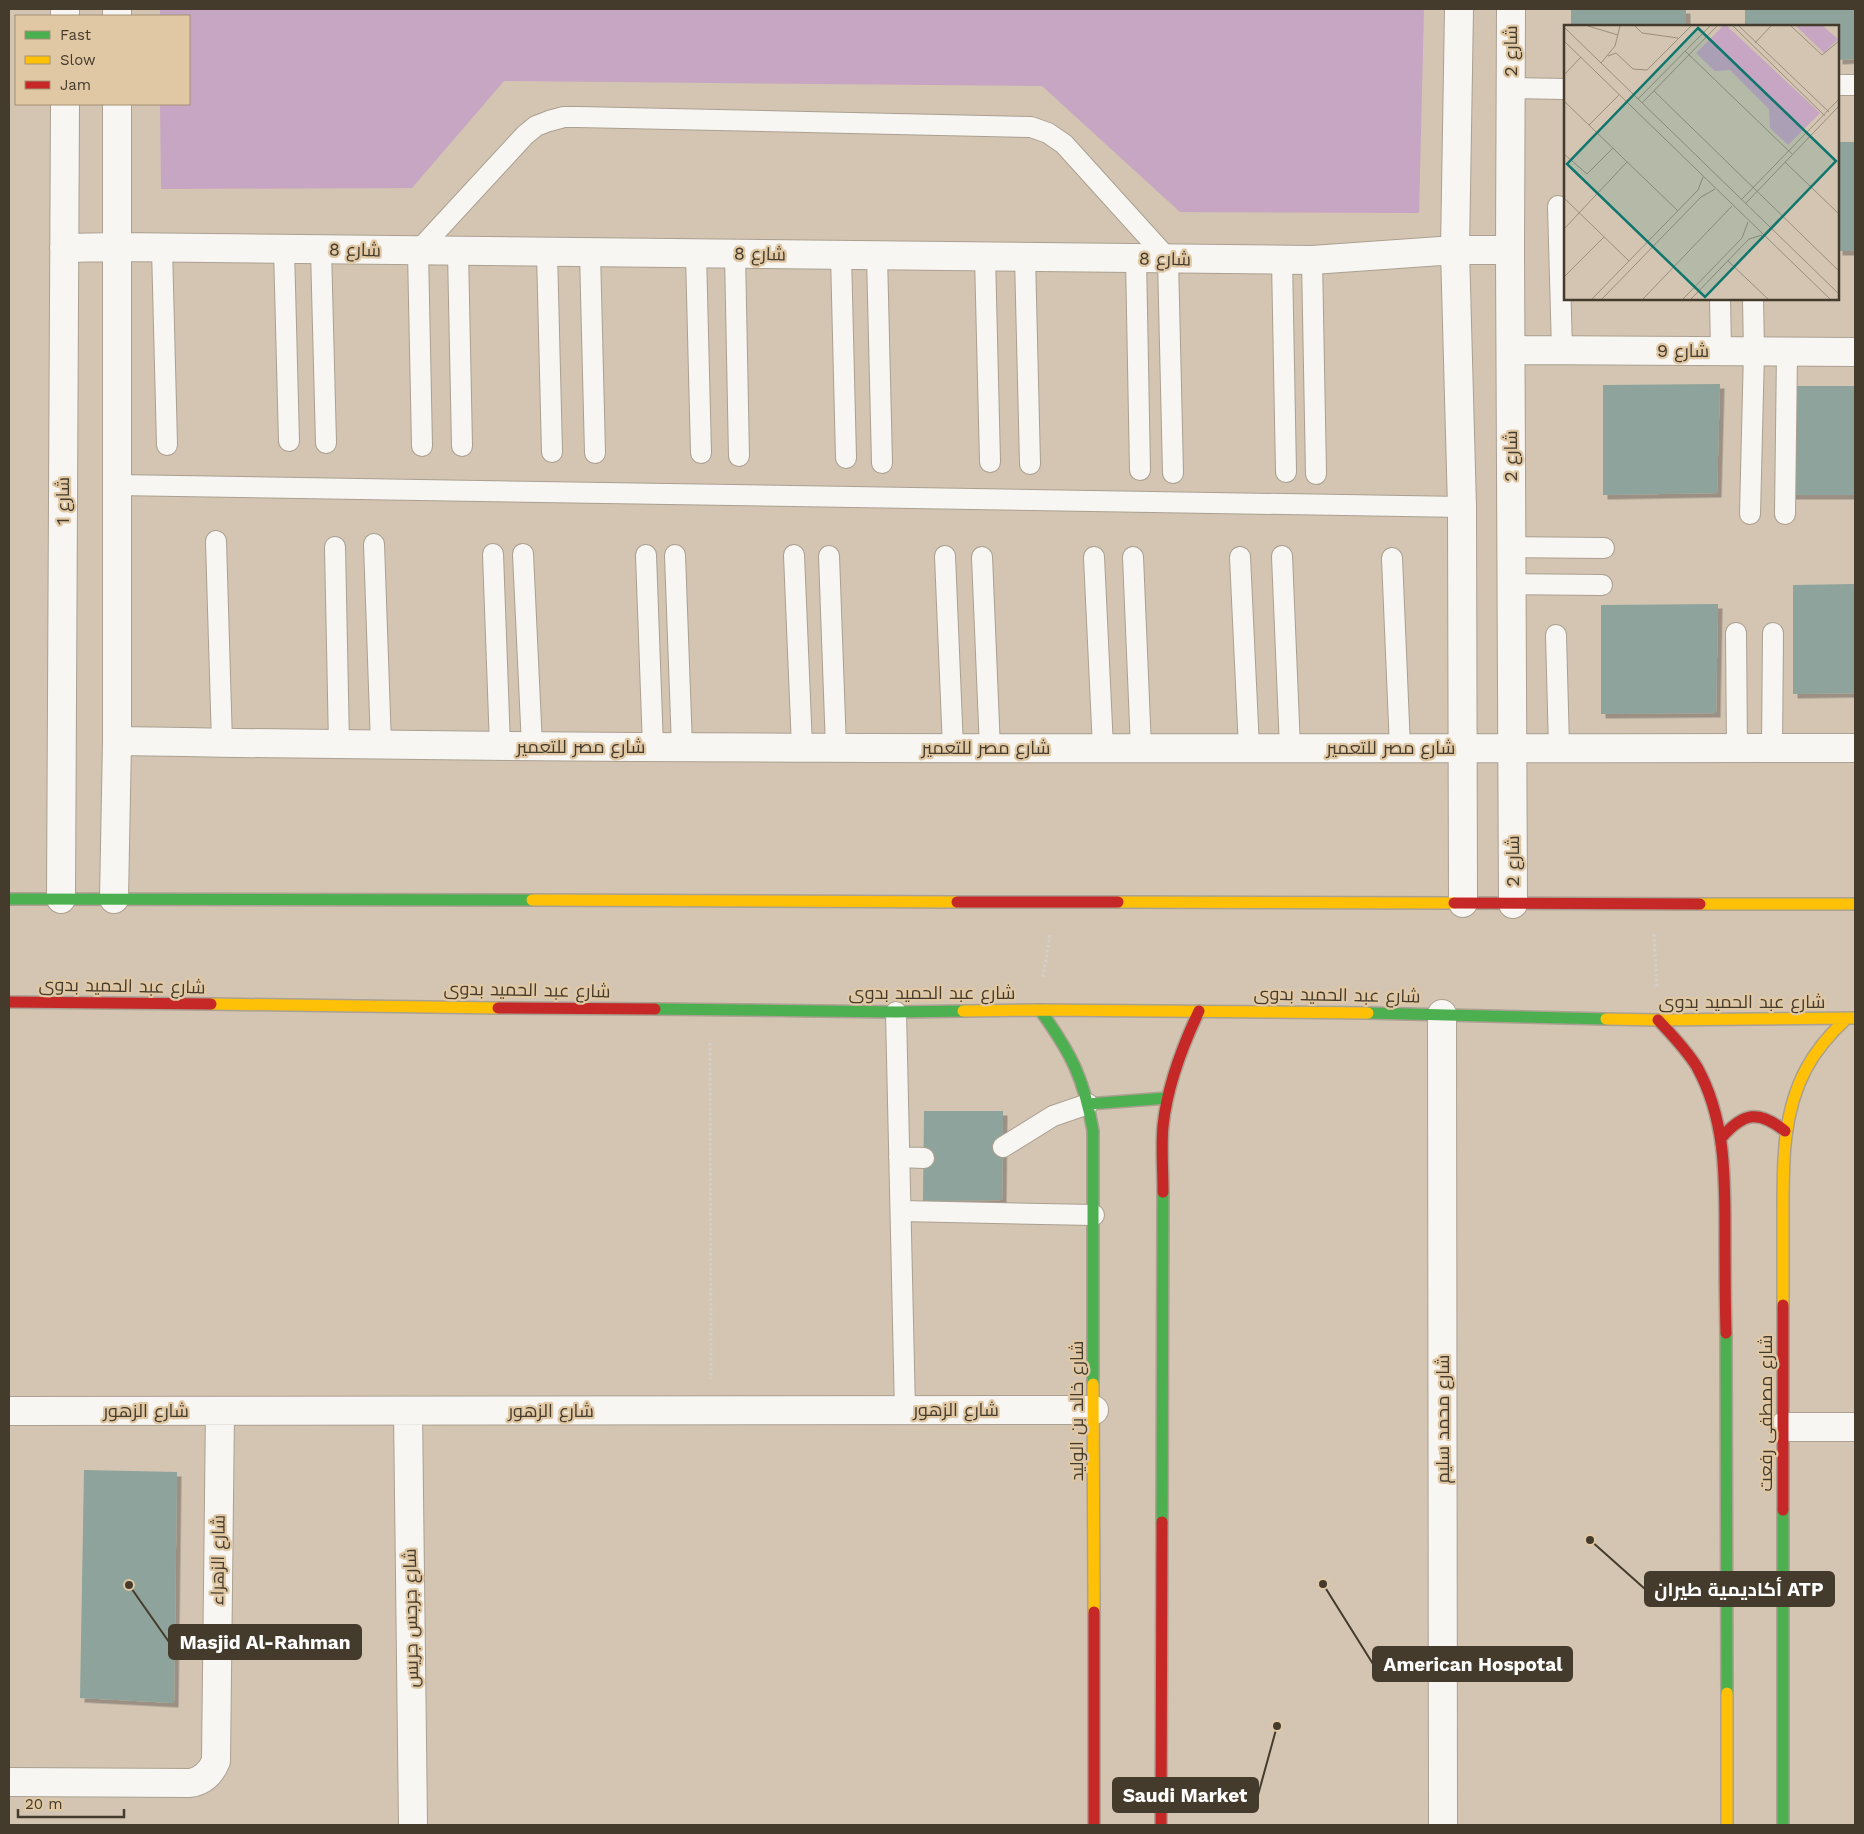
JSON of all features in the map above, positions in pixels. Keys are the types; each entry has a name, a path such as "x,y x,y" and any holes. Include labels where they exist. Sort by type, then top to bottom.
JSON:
{"main road":[{"path":"9,899 1855,904"},
{"name":"شارع عبد الحميد بدوى","path":"9,1002 896,1012 1040,1010 1442,1014 1658,1020 1850,1018"},
{"name":"شارع خالد بن الوليد","path":"1040,1010 1064,1043 1079,1073 1093,1131 1094,1825"},
{"path":"1161,1825 1163,1126 1174,1069 1184,1042 1199,1012"},
{"name":"شارع مصطفى رفعت","path":"1783,1825 1783,1160 1785,1130 1793,1097 1806,1070 1821,1045 1850,1018"},
{"path":"1658,1020 1686,1051 1703,1079 1715,1108 1722,1137 1725,1169 1727,1825"},
{"path":"1088,1104 1167,1098"},
{"path":"1722,1137 1732,1125 1745,1117 1759,1116 1774,1121 1785,1130"}],"street":[{"path":"1459,9 1455,250 1462,507 1463,903"},
{"name":"شارع 2","path":"1511,9 1510,250 1513,904"},
{"name":"شارع 1","path":"62,899 65,105"},
{"path":"114,899 117,741 117,105"},
{"name":"شارع 8","path":"64,248 116,247 1282,260 1312,260 1455,250 1510,250"},
{"name":"شارع 9","path":"1511,350 1855,352"},
{"name":"شارع مصر للتعمير","path":"117,741 836,748 1855,748"},
{"name":"شارع محمد سليم","path":"1442,1014 1443,1825"},
{"name":"شارع الزهور","path":"9,1411 1094,1410"},
{"name":"شارع الزهراء","path":"9,1782 190,1783 203,1778 213,1767 216,1761 220,1411"},
{"name":"شارع جرجس جريس","path":"408,1411 413,1825"},
{"path":"1783,1427 1855,1427"}],"lane":[{"path":"1839,85 1855,85"},
{"path":"1511,88 1564,89"},
{"path":"422,446 418,251 525,135 536,126 549,120 578,117 1030,127 1048,133 1064,144 1168,259 1173,473"},
{"path":"1558,206 1562,350"},
{"path":"162,248 167,445"},
{"path":"284,249 289,442"},
{"path":"321,250 326,443"},
{"path":"458,251 462,446"},
{"path":"547,252 552,452"},
{"path":"590,253 595,453"},
{"path":"696,254 701,453"},
{"path":"735,254 739,456"},
{"path":"841,255 846,458"},
{"path":"877,256 882,463"},
{"path":"985,256 990,462"},
{"path":"1024,257 1030,464"},
{"path":"1136,258 1140,470"},
{"path":"1282,260 1286,472"},
{"path":"1312,260 1316,474"},
{"path":"1720,300 1721,352"},
{"path":"1750,514 1754,351 1753,300"},
{"path":"1786,514 1788,352"},
{"path":"116,485 1462,507"},
{"path":"216,541 222,743"},
{"path":"374,544 382,745"},
{"path":"1512,547 1604,548"},
{"path":"335,548 340,744"},
{"path":"493,554 500,746"},
{"path":"524,554 532,746"},
{"path":"646,555 653,747"},
{"path":"675,555 682,747"},
{"path":"794,555 802,747"},
{"path":"829,556 836,748"},
{"path":"945,556 953,748"},
{"path":"982,556 990,748"},
{"path":"1282,556 1290,748"},
{"path":"1094,557 1103,748"},
{"path":"1133,557 1141,748"},
{"path":"1240,557 1249,748"},
{"path":"1392,558 1400,748"},
{"path":"1512,584 1602,585"},
{"path":"1736,633 1737,748"},
{"path":"1772,748 1773,633"},
{"path":"1556,635 1559,747"},
{"path":"896,1012 905,1410"},
{"path":"1003,1147 1053,1116 1088,1104"},
{"path":"899,1157 924,1158"},
{"path":"901,1211 1094,1215"}],"path":[{"path":"1040,1010 1046,954 1056,902"},
{"path":"1653,904 1658,1020"},
{"path":"710,1010 711,1411"}],"shaded area":[{"path":"160,9 1424,9 1419,213 1180,212 1042,86 504,81 412,188 161,189 160,105 190,105 190,15 160,15"}],"building":[{"path":"1571,9 1686,9 1686,25 1571,25"},
{"path":"1745,9 1855,9 1855,59 1839,60 1839,25 1745,25"},
{"path":"1839,142 1855,142 1855,251 1839,251"},
{"path":"1720,384 1717,493 1603,495 1603,385"},
{"path":"1790,386 1855,386 1855,495 1790,495"},
{"path":"1855,584 1855,693 1793,694 1793,585"},
{"path":"1718,604 1716,713 1601,714 1601,605"},
{"path":"924,1111 1003,1111 1002,1200 923,1201"},
{"path":"84,1470 177,1472 174,1703 80,1698"}],"traffic: fast":[{"path":"9,899 532,900"},
{"path":"655,1009 963,1011"},
{"path":"1040,1010 1075,1067 1085,1096 1093,1131 1093,1384"},
{"path":"1368,1013 1606,1019"},
{"path":"1088,1104 1167,1098"},
{"path":"1162,1522 1163,1192"},
{"path":"1726,1333 1727,1693"},
{"path":"1783,1510 1783,1825"}],"traffic: slow":[{"path":"532,900 957,902"},
{"path":"1118,902 1454,903"},
{"path":"1700,904 1855,904"},
{"path":"211,1004 498,1008"},
{"path":"963,1011 1368,1013"},
{"path":"1606,1019 1855,1018"},
{"path":"1783,1305 1783,1177 1788,1122 1798,1086 1806,1069 1824,1042 1846,1019"},
{"path":"1093,1384 1094,1612"},
{"path":"1727,1693 1727,1825"}],"traffic: jam":[{"path":"957,902 1118,902"},
{"path":"1454,903 1700,904"},
{"path":"9,1002 211,1004"},
{"path":"498,1008 655,1009"},
{"path":"1163,1192 1162,1134 1165,1111 1181,1053 1199,1011"},
{"path":"1658,1020 1684,1048 1697,1067 1706,1086 1718,1126 1722,1146 1725,1188 1726,1333"},
{"path":"1722,1137 1737,1123 1752,1117 1767,1120 1785,1131"},
{"path":"1783,1305 1783,1510"},
{"path":"1161,1825 1162,1522"},
{"path":"1094,1612 1094,1825"}],"place":[{"name":"أكاديمية طيران ATP","path":"1590,1540"},
{"name":"American Hospotal","path":"1323,1584"},
{"name":"Masjid Al-Rahman","path":"129,1585"},
{"name":"Saudi Market","path":"1277,1726"}]}
